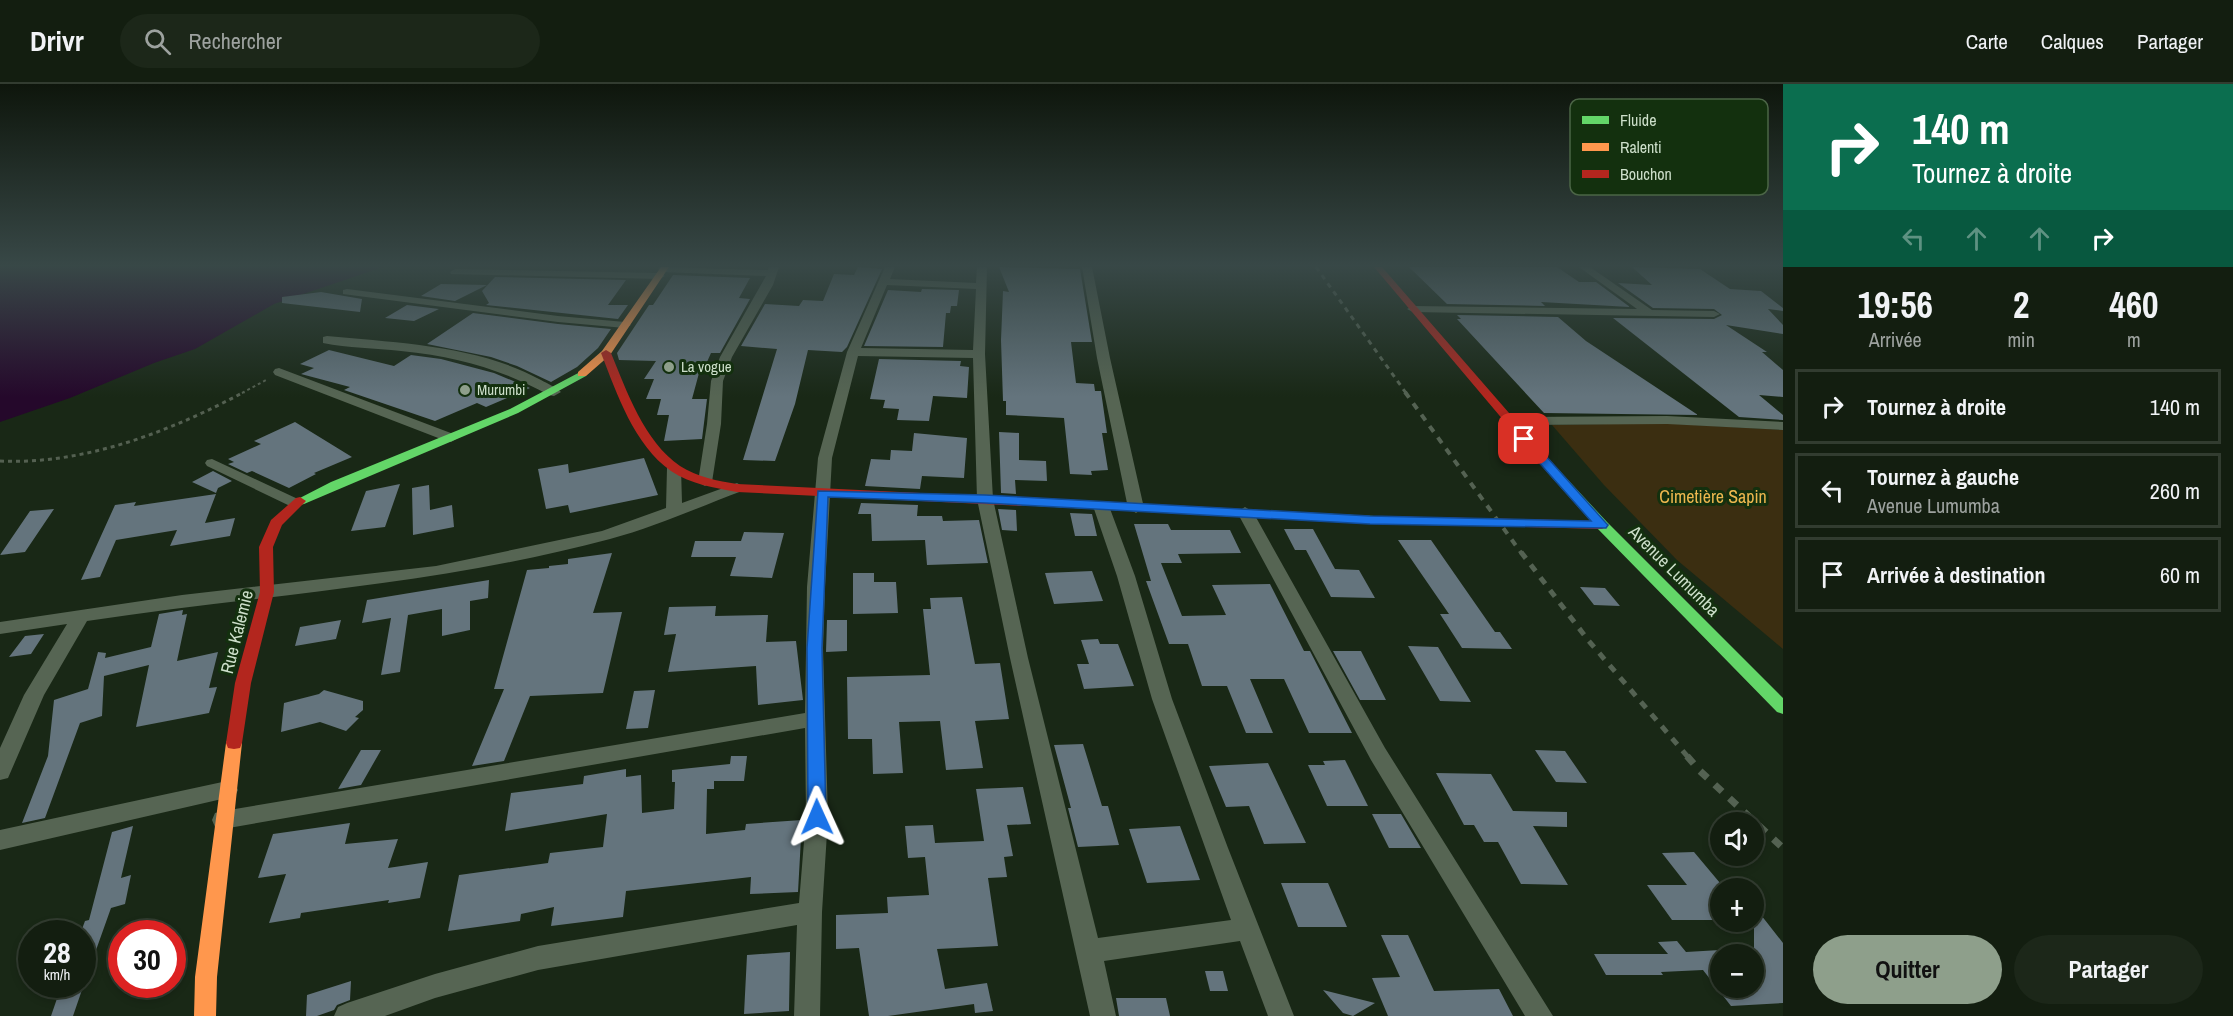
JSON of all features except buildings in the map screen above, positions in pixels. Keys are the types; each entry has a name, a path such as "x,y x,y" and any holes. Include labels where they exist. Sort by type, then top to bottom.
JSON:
{"main road":[{"name":"Rue Kalemie","path":"205,1016 206,977 226,790 243,683 267,592 266,547 276,523 294,503 342,480 452,438 554,392 584,373 606,352 635,310"},
{"name":"Avenue Lumumba","path":"1414,310 1602,525 1783,708"},
{"path":"606,352 613,371 653,448 674,468 705,482 737,488 1382,520 1602,525"}],"street":[{"path":"492,310 625,325"},
{"path":"705,482 714,424 717,381 726,357 753,310"},
{"path":"807,1016 810,912 817,817 816,586 825,458 853,352 871,310"},
{"path":"981,310 979,354 985,499 1019,658 1089,951 1102,1016"},
{"path":"1093,310 1136,508"},
{"path":"1501,310 1714,314"},
{"path":"1645,310 1649,313"},
{"path":"327,340 442,352 481,360 519,374 554,392"},
{"path":"853,352 979,354"},
{"path":"279,372 452,438"},
{"path":"1509,421 1667,420 1783,426"},
{"path":"212,463 294,503"},
{"path":"674,468 674,511"},
{"path":"0,628 182,601 436,571 607,535 737,488"},
{"path":"1101,506 1126,576 1162,699 1281,1016"},
{"path":"1245,512 1378,754 1540,1016"},
{"path":"0,772 34,695 80,617"},
{"path":"224,820 815,719"},
{"path":"0,840 226,790"},
{"path":"347,1016 435,986 538,958 810,912"},
{"path":"1089,951 1247,928"}],"path":[{"path":"0,461 63,457 128,444 212,410 279,372"}],"green space":[{"name":"Cimetière Sapin","path":"1659,423 1783,430 1783,649 1677,560 1604,485 1552,425"}],"shaded area":[{"path":"0,310 263,310 195,349 154,363 70,398 0,422"}],"railway":[{"path":"1347,310 1406,393"},
{"path":"1405,392 1522,554"},
{"path":"1521,552 1588,640 1688,757"},
{"path":"1687,756 1700,771 1783,848"}],"traffic: fast":[{"path":"300,501 479,427 549,394 582,374"},
{"path":"1552,470 1602,525 1783,708"},
{"path":"1021,502 1374,520"}],"traffic: slow":[{"path":"582,374 606,353 635,310"},
{"path":"205,1016 206,977 234,743"}],"traffic: jam":[{"path":"1415,310 1552,470"},
{"path":"606,353 633,415 652,445 675,468 697,479 737,488 1021,502"},
{"path":"234,743 243,683 267,592 266,547 276,523 300,501"},
{"path":"1374,520 1602,525"}],"place":[{"name":"La vogue","path":"669,367"},
{"name":"Murumbi","path":"465,390"}],"route":[{"path":"817,817 814,648 822,493 985,499 1370,520 1516,525 1602,525 1524,439"}]}
